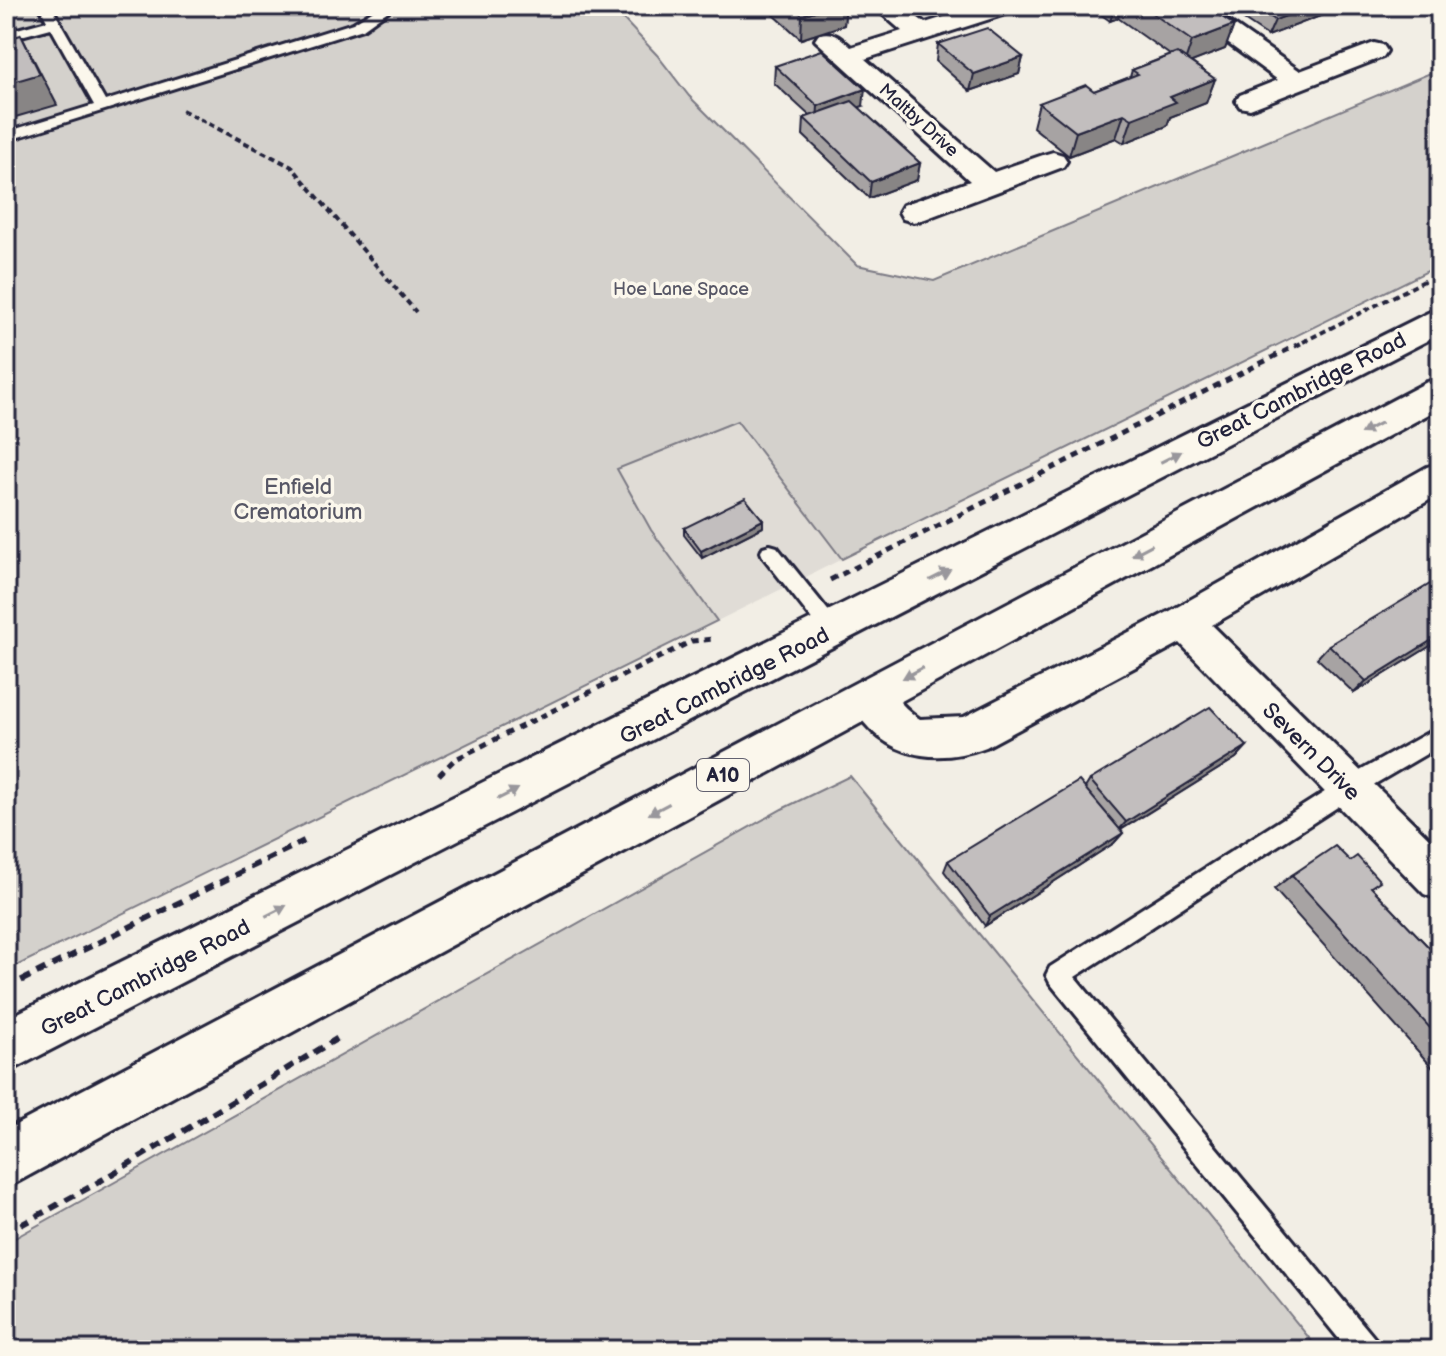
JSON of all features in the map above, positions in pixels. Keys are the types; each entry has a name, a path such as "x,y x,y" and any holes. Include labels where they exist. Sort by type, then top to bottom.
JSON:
{"highway":[{"name":"Great Cambridge Road","path":"6,1047 1440,319"},
{"name":"A10","path":"6,1160 1440,391"}],"street":[{"path":"886,6 922,34"},
{"name":"Maltby Drive","path":"989,183 838,48 922,34 1006,6"},
{"path":"1190,6 1298,82"},
{"path":"1250,101 1374,51"},
{"path":"914,212 1053,161"},
{"path":"868,697 890,723 908,735 938,741 971,734 1184,622 1440,477"},
{"name":"Severn Drive","path":"1184,622 1440,879"}],"lane":[{"path":"45,6 101,106"},
{"path":"6,137 343,31 373,18 389,6"},
{"path":"6,36 54,23"},
{"path":"770,552 832,630"},
{"path":"1366,1350 1058,975 1349,788 1440,735"}],"path":[{"path":"145,92 292,167 416,312"},
{"path":"829,580 1440,273"},
{"path":"440,775 454,760 692,641 716,639"},
{"path":"6,988 309,839"},
{"path":"6,1233 92,1186 348,1032"}],"shaded area":[{"path":"737,421 842,559 717,621 651,530 617,469"}],"green space":[{"name":"Enfield Crematorium","path":"6,6 611,6 657,55 689,96 857,265 934,281 1440,69 1440,265 842,559 737,421 617,469 651,530 717,621 6,971"},
{"path":"850,776 1319,1350 6,1350 6,1243 782,809"}],"building":[{"path":"792,6 831,6 802,15"},
{"path":"1142,6 1205,6 1234,25 1192,41"},
{"path":"1254,6 1312,6 1275,20"},
{"path":"987,28 1023,57 974,74 938,44"},
{"path":"21,35 40,74 6,84 6,39"},
{"path":"822,50 865,89 818,106 775,66"},
{"path":"1177,53 1215,79 1170,97 1176,102 1132,119 1124,114 1076,132 1039,103 1086,85 1094,91 1138,74 1132,70"},
{"path":"852,101 920,163 871,182 804,118"},
{"path":"745,498 763,520 701,551 684,528"},
{"path":"1440,578 1440,635 1366,681 1329,645"},
{"path":"1210,707 1247,746 1126,822 1090,780"},
{"path":"1079,781 1123,833 990,916 948,861"},
{"path":"1335,846 1350,861 1357,856 1380,881 1371,887 1440,959 1440,1039 1292,875"}],"park label":[{"name":"Hoe Lane Space","path":"681,289"}]}
